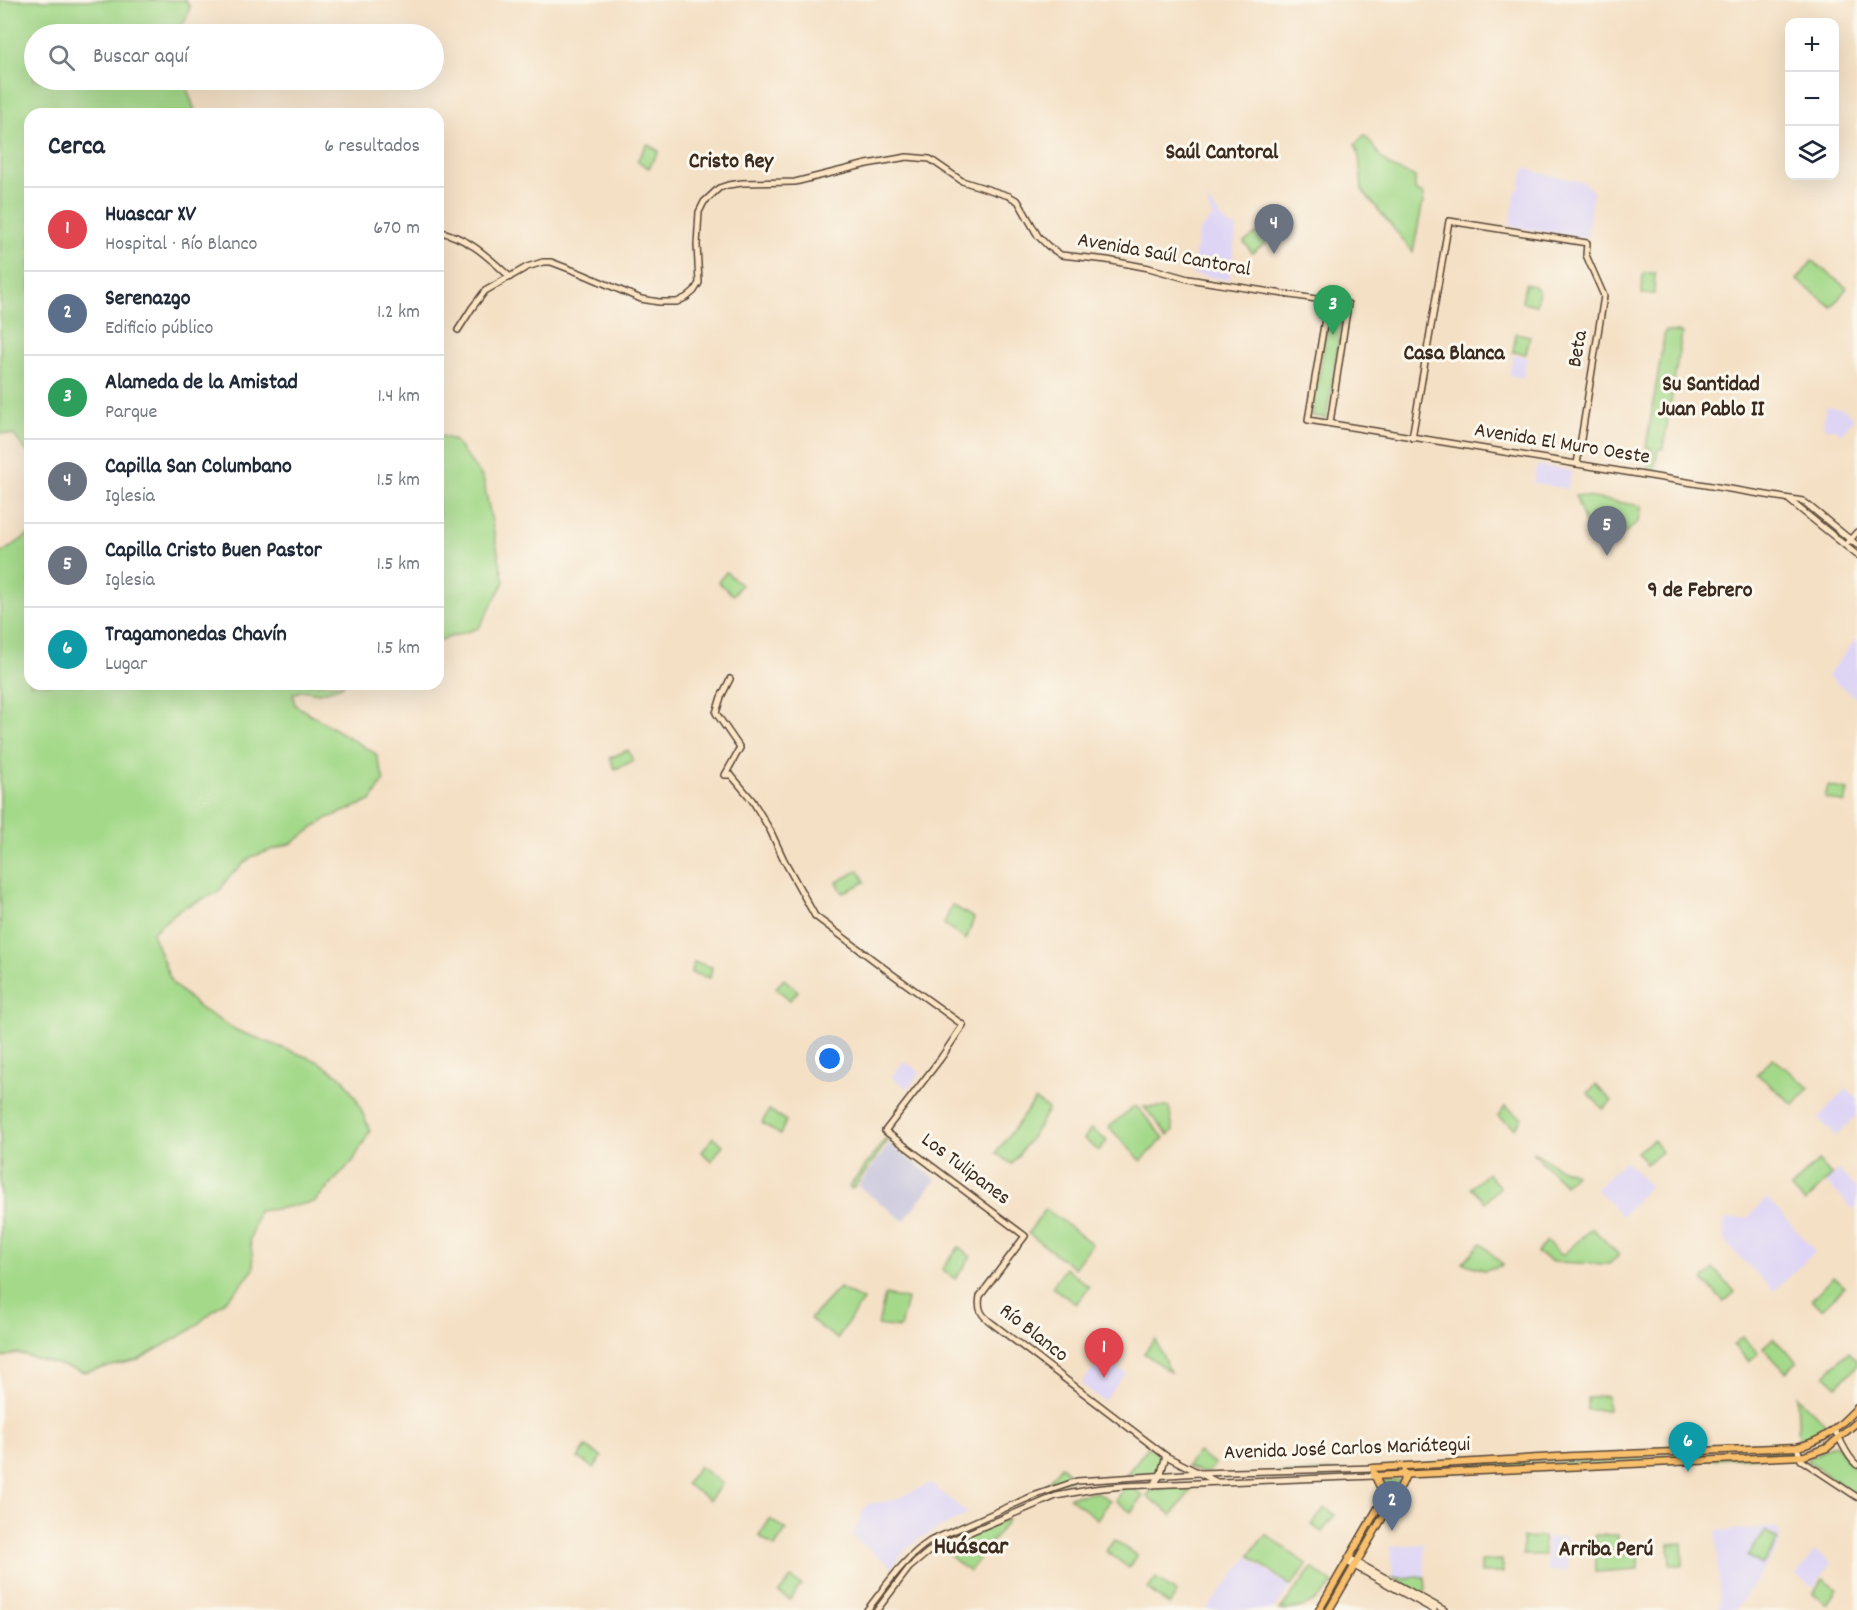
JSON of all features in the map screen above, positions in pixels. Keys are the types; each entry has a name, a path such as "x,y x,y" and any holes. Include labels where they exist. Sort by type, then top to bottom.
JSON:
{"main road":[{"name":"Avenida José Carlos Mariátegui","path":"1373,1468 1797,1447 1818,1441 1834,1430 1857,1408"},
{"name":"Avenida José Carlos Mariátegui","path":"1374,1476 1800,1457 1820,1451 1840,1438 1857,1422"},
{"path":"1651,1454 1652,1464"},
{"path":"1329,1610 1402,1484 1406,1475 1402,1466"},
{"path":"1320,1610 1383,1499 1373,1468"}],"street":[{"name":"Avenida Saúl Cantoral","path":"510,277 527,267 551,262 641,299 677,302 694,291 699,283 697,244 699,212 704,202 719,188 742,183 795,182 867,164 907,157 930,159 939,163 962,181 994,190 1018,201 1038,236 1061,255 1107,260 1149,268 1188,279 1348,304 1330,423"},
{"name":"Beta","path":"1412,438 1449,221 1587,243 1586,255 1604,296 1577,464"},
{"path":"444,232 473,244 510,277 485,291 458,330"},
{"name":"Avenida El Muro Oeste","path":"1328,301 1308,420 1807,503 1850,540 1856,549"},
{"name":"Avenida El Muro Oeste","path":"1787,499 1845,546 1856,549"},
{"path":"1845,546 1857,531"},
{"name":"Los Tulipanes","path":"730,679 716,713 740,748 725,775 731,775 752,800 815,916 963,1025 885,1131 1025,1236 980,1296"},
{"name":"Río Blanco","path":"980,1296 978,1305 988,1321 1166,1456 1217,1482"},
{"path":"1834,1430 1845,1452 1857,1465"},
{"path":"1797,1447 1802,1460 1857,1497"},
{"path":"1154,1485 1160,1476 1166,1456"},
{"name":"Avenida José Carlos Mariátegui","path":"867,1610 904,1563 936,1538 1054,1488 1077,1481 1198,1473 1373,1468"},
{"name":"Avenida José Carlos Mariátegui","path":"877,1610 909,1568 928,1552 944,1542 1056,1496 1094,1489 1154,1485 1374,1476"},
{"path":"1054,1488 1052,1493 1056,1496"},
{"path":"1017,1503 1020,1510"},
{"path":"1348,1560 1434,1610"},
{"path":"1355,1564 1444,1610"}],"shaded area":[{"path":"1527,168 1539,173 1583,182 1593,191 1587,238 1510,226 1516,190 1519,190 1524,170"},
{"path":"1206,199 1228,225 1237,227 1229,280 1192,274 1199,231 1212,218"},
{"path":"1513,355 1527,357 1523,378 1509,375"},
{"path":"1826,406 1844,409 1854,418 1842,434 1834,429 1823,427"},
{"path":"1537,465 1572,471 1568,489 1533,483"},
{"path":"1857,638 1857,698 1827,676"},
{"path":"904,1061 920,1072 908,1088 891,1077"},
{"path":"1847,1088 1857,1098 1857,1115 1836,1136 1818,1118"},
{"path":"889,1144 936,1179 904,1221 858,1186"},
{"path":"1625,1160 1650,1186 1622,1216 1596,1189"},
{"path":"1838,1169 1857,1189 1857,1207 1854,1210 1826,1182"},
{"path":"1767,1198 1815,1251 1774,1291 1724,1241 1723,1222 1727,1219 1747,1218"},
{"path":"1103,1356 1126,1373 1104,1401 1081,1384"},
{"path":"931,1483 968,1514 916,1540 917,1542 908,1546 892,1567 852,1536 867,1504 895,1500"},
{"path":"1775,1527 1780,1532 1781,1543 1736,1610 1720,1610 1716,1531"},
{"path":"1566,1537 1568,1571 1548,1572 1545,1538"},
{"path":"1424,1544 1425,1577 1393,1578 1391,1546"},
{"path":"1814,1551 1831,1563 1814,1588 1797,1576"},
{"path":"1248,1557 1290,1587 1274,1610 1206,1610"}],"green space":[{"path":"0,0 185,0 190,7 182,24 24,24 24,90 188,90 194,108 24,108 24,448 14,435 0,433"},
{"path":"1364,135 1389,165 1415,177 1415,190 1424,196 1413,252 1362,190 1359,155 1355,145"},
{"path":"647,144 659,151 649,168 637,161"},
{"path":"1260,231 1267,242 1252,253 1244,242"},
{"path":"1812,261 1847,288 1832,307 1797,280"},
{"path":"1643,273 1655,273 1654,294 1642,294"},
{"path":"1525,284 1539,289 1537,305 1522,302"},
{"path":"1331,305 1344,307 1326,418 1312,416"},
{"path":"1665,331 1682,333 1663,449 1658,449 1654,473 1648,472 1651,448 1646,447"},
{"path":"1516,333 1530,336 1526,354 1513,352"},
{"path":"444,437 454,440 483,478 504,582 479,628 444,639"},
{"path":"1575,495 1642,506 1639,521 1623,535 1592,532 1596,526 1586,526"},
{"path":"24,538 24,690 302,690 293,695 295,705 376,754 384,780 371,801 328,818 292,843 251,857 227,879 219,892 180,909 152,933 172,983 201,1009 236,1030 317,1061 344,1079 358,1102 370,1131 353,1161 314,1202 258,1211 250,1239 254,1269 235,1292 191,1330 138,1360 84,1372 17,1353 0,1358 0,554"},
{"path":"726,572 741,585 733,595 718,582"},
{"path":"302,690 329,690 319,693"},
{"path":"628,750 633,761 615,769 610,758"},
{"path":"1828,786 1848,790 1845,803 1825,798"},
{"path":"859,870 865,882 843,893 837,882"},
{"path":"952,905 974,918 966,940 944,924"},
{"path":"694,962 712,967 710,978 691,973"},
{"path":"784,979 798,991 790,1000 776,988"},
{"path":"1773,1058 1809,1088 1794,1105 1757,1074"},
{"path":"1596,1085 1612,1101 1603,1109 1588,1093"},
{"path":"1035,1100 1048,1109 1012,1164 996,1153"},
{"path":"1505,1106 1522,1118 1515,1128 1498,1116"},
{"path":"1133,1107 1137,1107 1164,1138 1141,1161 1109,1127"},
{"path":"1144,1107 1169,1107 1173,1131 1168,1135"},
{"path":"769,1110 786,1121 780,1135 762,1123"},
{"path":"1091,1129 1107,1141 1099,1151 1084,1139"},
{"path":"713,1137 723,1145 711,1161 702,1152"},
{"path":"887,1137 889,1139 855,1186 852,1189 849,1187"},
{"path":"1653,1140 1662,1152 1646,1164 1637,1152"},
{"path":"1532,1152 1557,1167 1575,1174 1565,1185"},
{"path":"1818,1161 1832,1175 1805,1202 1791,1188"},
{"path":"1487,1173 1500,1187 1485,1202 1471,1188"},
{"path":"1046,1209 1092,1244 1074,1268 1028,1233"},
{"path":"1592,1228 1619,1255 1609,1264 1553,1262 1537,1253 1546,1241 1563,1255"},
{"path":"1481,1243 1503,1265 1484,1270 1463,1263"},
{"path":"959,1247 971,1257 955,1279 942,1269"},
{"path":"1065,1268 1089,1287 1076,1304 1052,1287"},
{"path":"1714,1269 1735,1292 1724,1302 1703,1280"},
{"path":"1834,1277 1845,1287 1822,1309 1812,1299"},
{"path":"839,1288 863,1300 837,1339 810,1319"},
{"path":"885,1295 907,1299 900,1328 878,1325"},
{"path":"1742,1337 1758,1353 1749,1361 1733,1345"},
{"path":"1773,1338 1797,1362 1786,1372 1763,1348"},
{"path":"1155,1339 1170,1372 1144,1353"},
{"path":"1848,1352 1857,1361 1857,1366 1837,1386 1825,1375"},
{"path":"1607,1396 1608,1410 1587,1410 1587,1397"},
{"path":"1797,1396 1831,1429 1822,1436 1799,1445"},
{"path":"1836,1444 1844,1458 1857,1469 1857,1496 1806,1460"},
{"path":"586,1447 602,1457 594,1468 578,1458"},
{"path":"1148,1447 1158,1454 1161,1461 1158,1474 1126,1475"},
{"path":"1794,1450 1794,1455 1654,1462 1654,1457"},
{"path":"1198,1452 1215,1464 1209,1472 1200,1472 1187,1466"},
{"path":"1648,1458 1648,1462 1408,1474 1407,1468"},
{"path":"699,1466 722,1484 710,1500 686,1484"},
{"path":"1061,1466 1074,1478 1044,1488 1044,1487"},
{"path":"1369,1470 1368,1474 1273,1479 1270,1474"},
{"path":"1401,1480 1356,1559 1353,1557 1385,1499 1382,1481"},
{"path":"1191,1487 1192,1489 1172,1515 1147,1496 1152,1489"},
{"path":"1124,1488 1132,1488 1143,1496 1131,1512 1115,1500"},
{"path":"1097,1492 1110,1501 1097,1519 1069,1497"},
{"path":"1325,1508 1335,1515 1322,1532 1312,1525"},
{"path":"770,1519 786,1530 775,1547 759,1536"},
{"path":"1008,1520 969,1572 948,1554 947,1544"},
{"path":"1765,1531 1779,1540 1762,1565 1748,1556"},
{"path":"1266,1534 1307,1565 1291,1586 1249,1555"},
{"path":"1595,1535 1618,1535 1618,1554 1638,1554 1638,1569 1596,1572"},
{"path":"1543,1537 1544,1555 1523,1555 1523,1538"},
{"path":"1114,1540 1137,1556 1129,1568 1106,1551"},
{"path":"1682,1543 1683,1565 1670,1565 1669,1544"},
{"path":"1502,1560 1503,1573 1481,1573 1481,1561"},
{"path":"1312,1568 1333,1584 1321,1596 1303,1607 1280,1610"},
{"path":"1425,1577 1426,1590 1422,1594 1393,1578"},
{"path":"791,1578 801,1585 790,1600 779,1593"},
{"path":"1156,1578 1177,1593 1169,1605 1148,1589"},
{"path":"1823,1579 1837,1589 1827,1604 1813,1594"}],"place":[{"name":"Capilla San Columbano","path":"1274,254"},
{"name":"Alameda de la Amistad","path":"1333,335"},
{"name":"Capilla Cristo Buen Pastor","path":"1607,556"},
{"name":"Huascar XV","path":"1104,1378"},
{"name":"Tragamonedas Chavín","path":"1688,1472"},
{"name":"Serenazgo","path":"1392,1531"}],"district":[{"name":"Saúl Cantoral","path":"1222,153"},
{"name":"Cristo Rey","path":"731,162"},
{"name":"Casa Blanca","path":"1454,354"},
{"name":"Su Santidad Juan Pablo II","path":"1711,398"},
{"name":"9 de Febrero","path":"1700,591"},
{"name":"Huáscar","path":"971,1548"},
{"name":"Arriba Perú","path":"1606,1550"}]}
